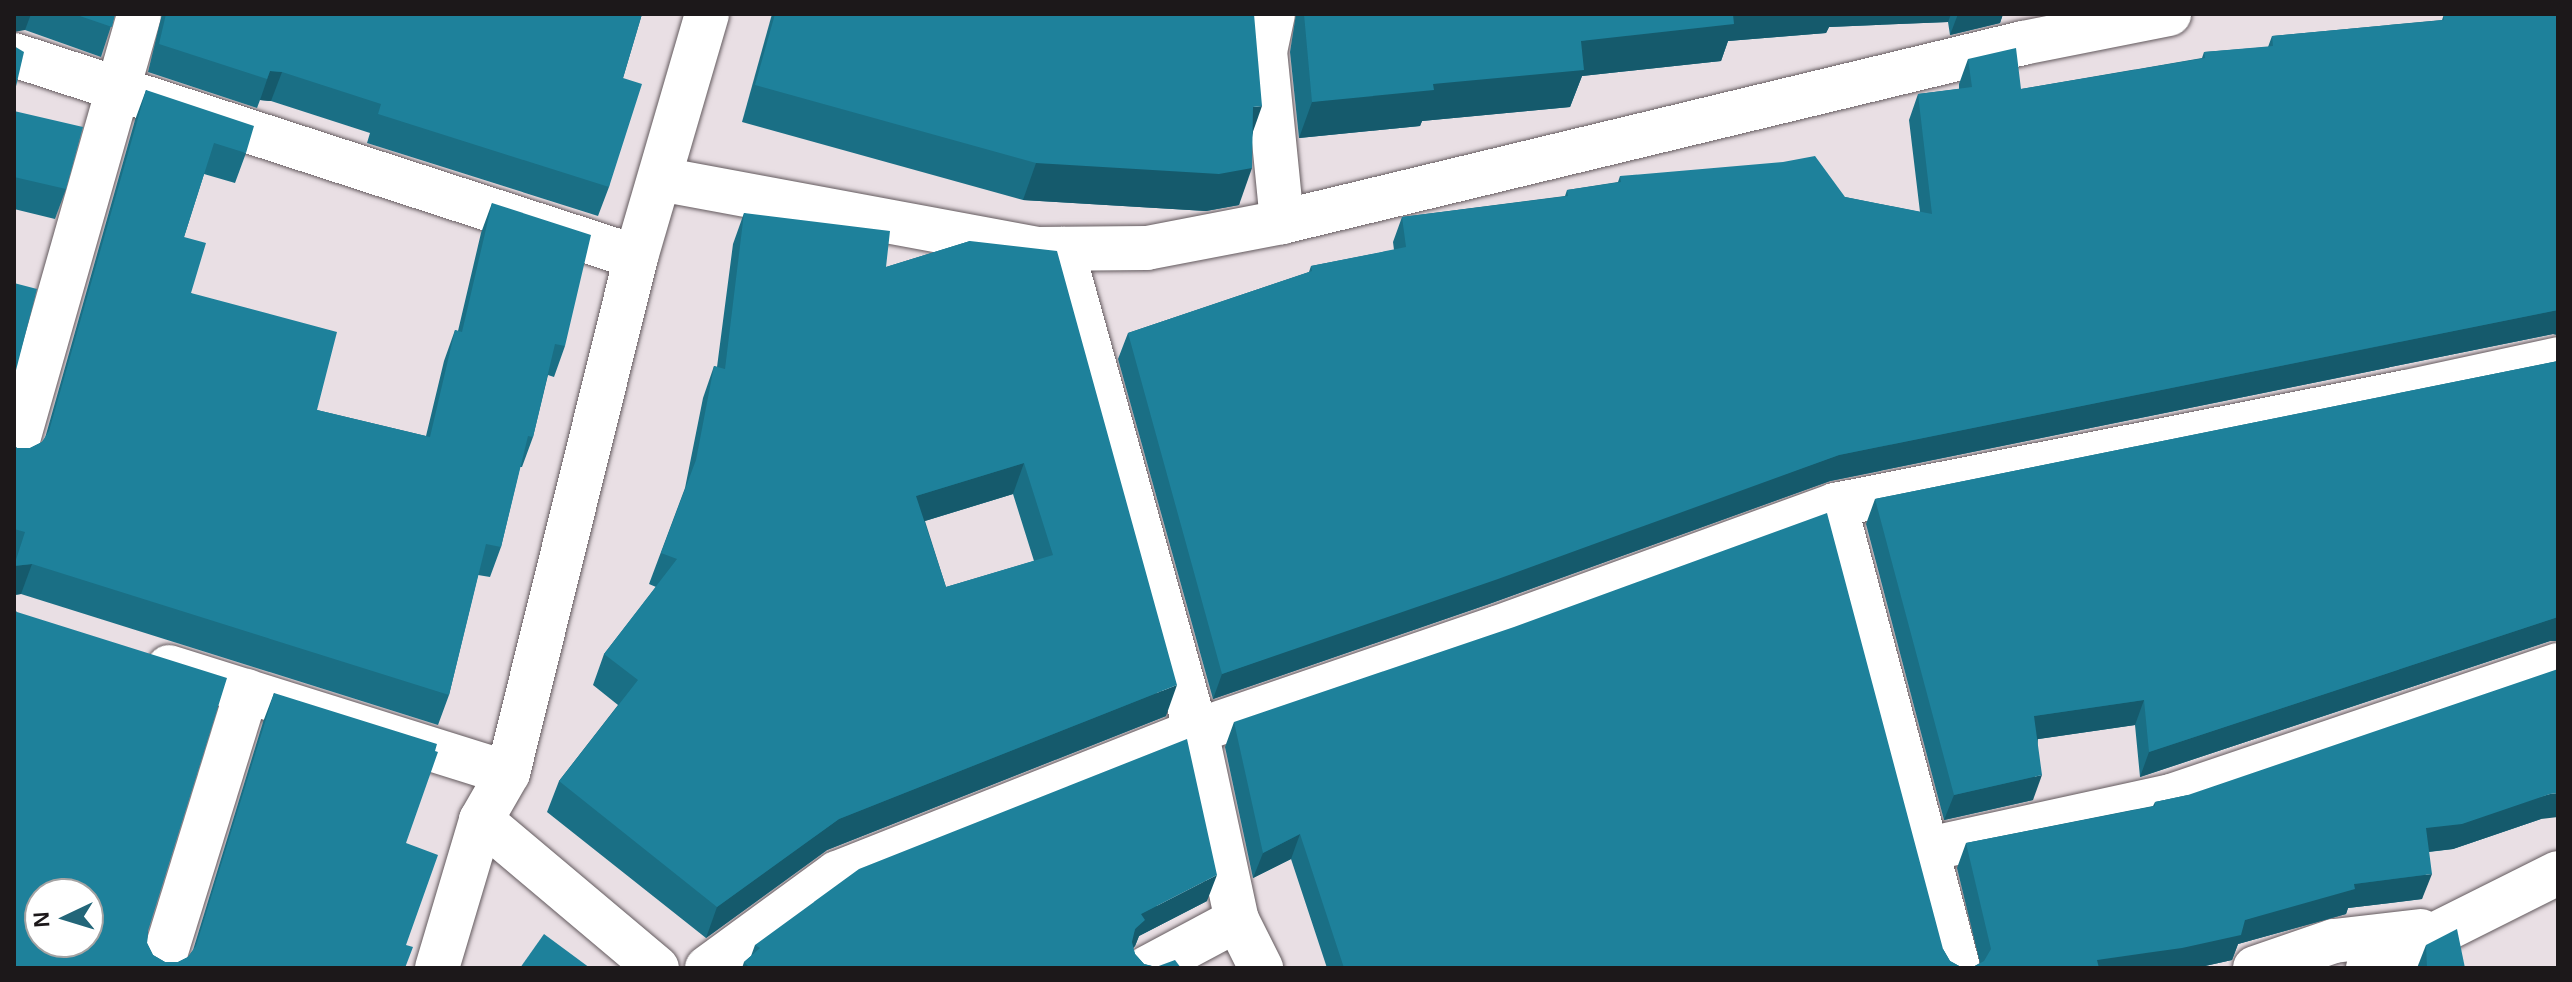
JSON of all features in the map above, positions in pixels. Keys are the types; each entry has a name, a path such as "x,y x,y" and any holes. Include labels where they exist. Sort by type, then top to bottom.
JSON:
{"street":[{"path":"14,454 139,14"},
{"path":"437,968 481,820 508,773 636,257 707,14"},
{"path":"1273,14 1265,51 1282,222"},
{"path":"660,179 1036,249 1147,248 1282,222 2023,43 2169,14"},
{"path":"14,55 636,257"},
{"path":"1062,249 1196,731 1237,920 1261,968"},
{"path":"707,968 837,873 1196,731 1497,628 1835,505 2558,359"},
{"path":"1835,505 1958,968"},
{"path":"131,655 508,773"},
{"path":"1928,849 2171,796 2558,665"},
{"path":"161,968 247,691"},
{"path":"481,820 657,968"},
{"path":"2368,968 2558,873"},
{"path":"1147,968 1237,920"},
{"path":"2255,968 2334,941 2449,927"}],"building":[{"path":"74,14 115,14 112,27"},
{"path":"166,14 642,14 623,78 642,84 609,187 378,114 381,104 282,72 270,71 267,79 159,44"},
{"path":"775,14 1254,14 1262,106 1253,107 1252,168 1219,174 1036,163 755,85"},
{"path":"1304,14 1733,14 1734,24 1581,41 1584,70 1433,84 1434,90 1312,102"},
{"path":"2444,14 2558,14 2558,310 1839,455 1498,579 1222,674 1128,333 1312,271 1311,266 1406,247 1402,217 1568,196 1567,190 1621,182 1620,176 1783,162 1815,156 1845,197 1932,214 1918,94 1972,87 1968,59 2016,48 2021,89 2205,58 2204,52 2273,46 2272,36 2444,20"},
{"path":"14,46 24,52 14,95"},
{"path":"146,90 254,126 246,153 214,143 184,237 206,243 191,293 337,332 317,410 430,437 455,330 462,332 492,203 591,235 565,346 555,344 533,437 528,436 501,547 486,544 449,695 32,564 14,566 25,532 14,529 14,445 30,448 42,442 49,431"},
{"path":"14,111 83,127 66,189 14,177"},
{"path":"744,213 890,231 886,267 970,241 1057,251 1177,685 839,819 717,907 559,781 638,680 604,654 677,559 661,553 696,460 714,366 725,369","holes":["1024,463 1053,555 946,587 916,496"]},
{"path":"14,283 37,289 14,378"},
{"path":"2558,361 2558,617 2149,752 2144,700 2034,716 2042,775 1954,795 1875,499"},
{"path":"1827,513 1943,949 1950,961 1961,967 1973,967 1984,961 1991,949 1966,843 2155,806 2155,802 2188,795 2558,669 2558,793 2462,824 2426,828 2432,874 2354,884 2355,889 2245,920 2241,935 2182,948 2097,960 2099,968 1344,968 1300,834 1263,853 1234,722 1514,627"},
{"path":"14,609 227,678 148,931 147,943 153,955 165,962 178,962 188,957 196,946 274,693 437,744 435,751 438,752 406,843 438,855 406,945 413,947 405,968 14,968"},
{"path":"1187,739 1217,875 1141,914 1145,920 1135,929 1132,942 1135,954 1144,964 1156,967 1175,960 1181,968 750,968 744,962 760,948 755,945 859,869"},
{"path":"2457,929 2465,968 2427,968 2426,945"},
{"path":"544,934 590,968 520,968"}]}
